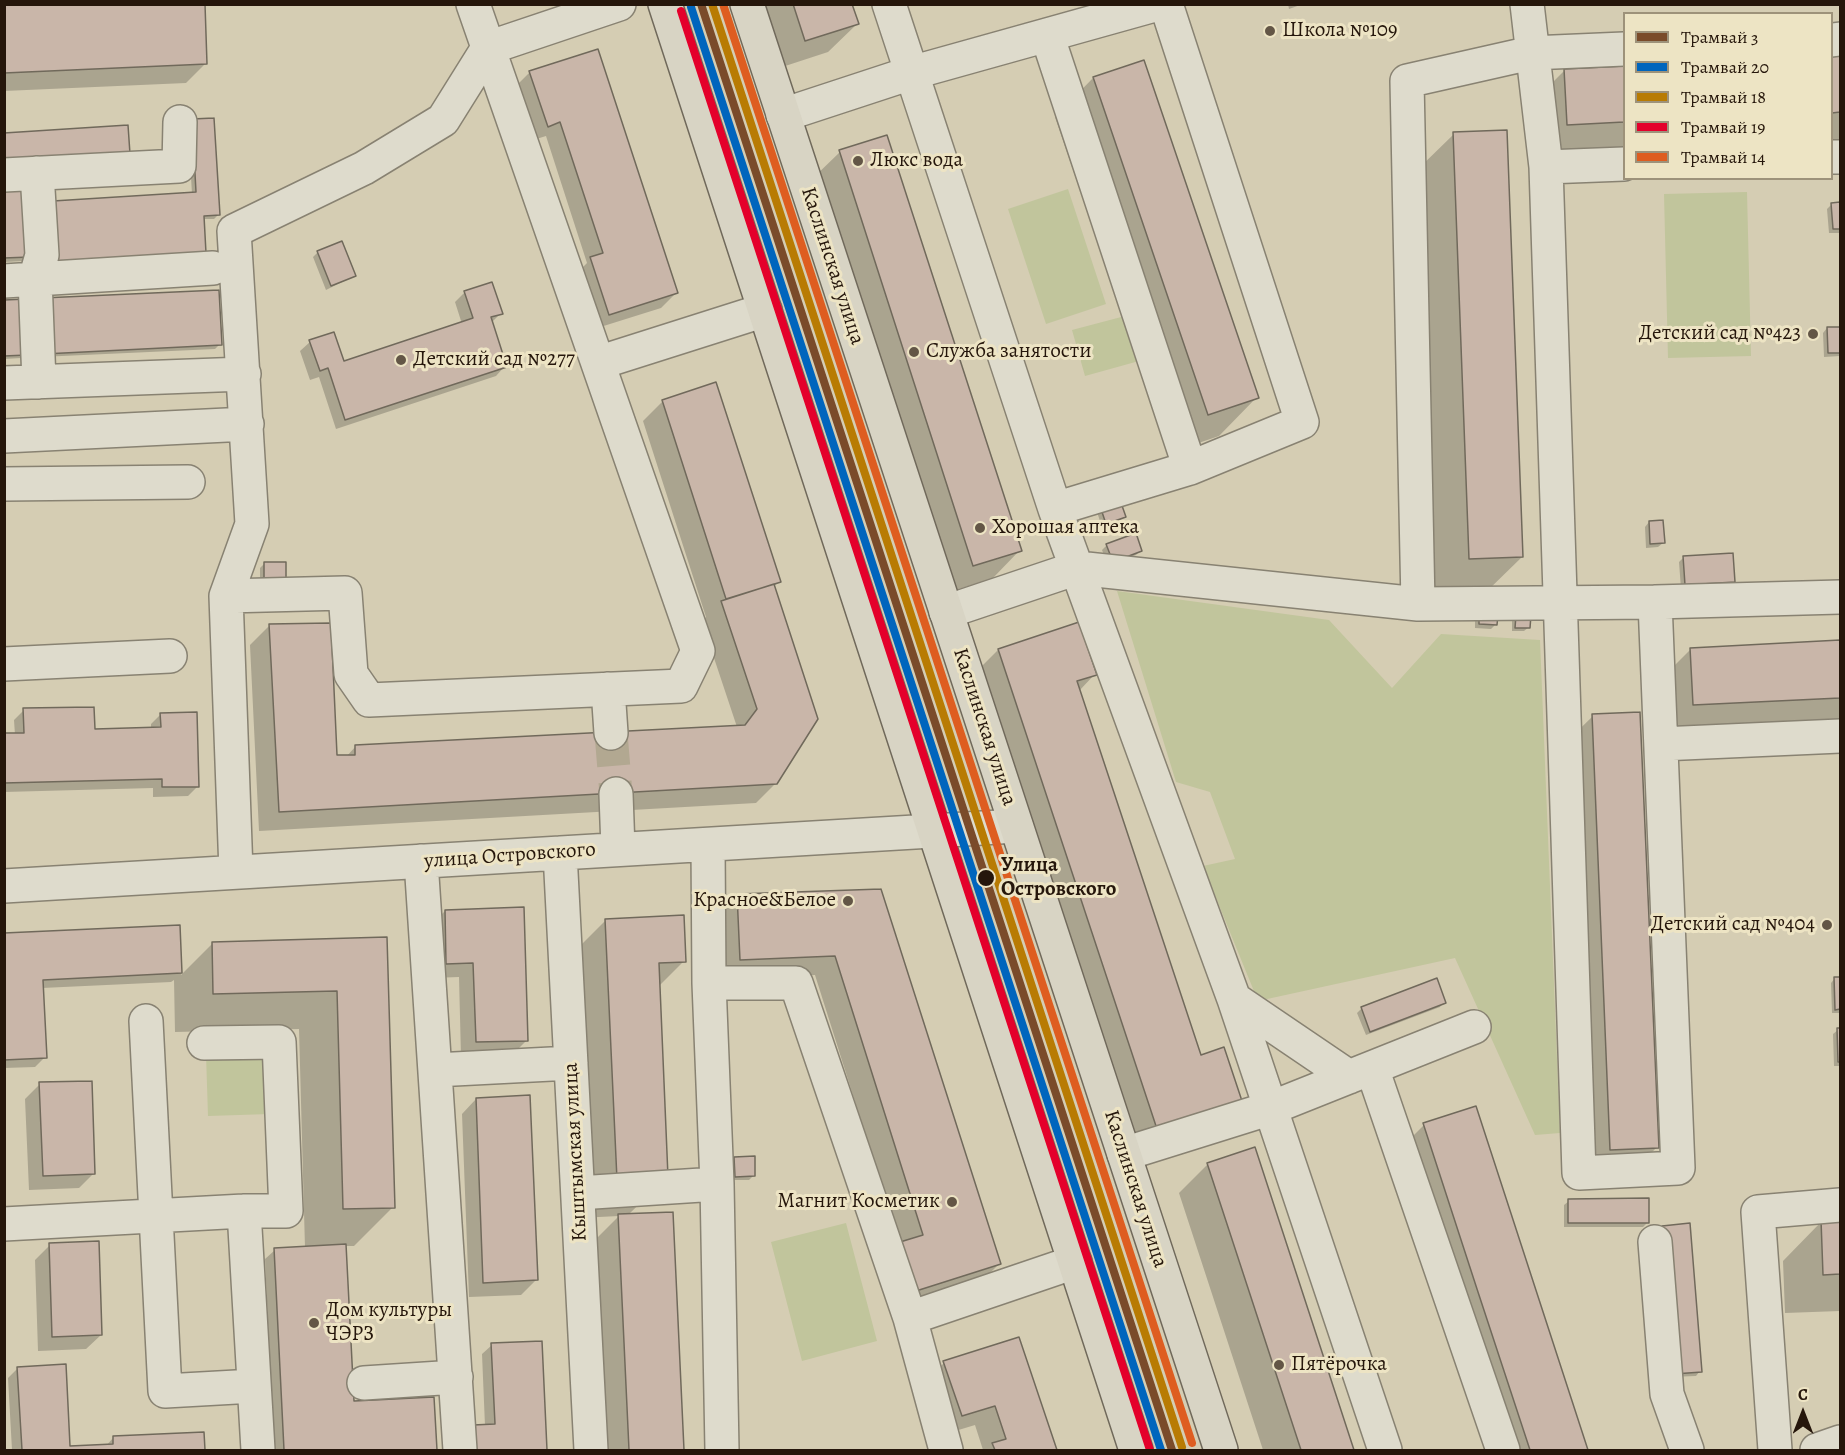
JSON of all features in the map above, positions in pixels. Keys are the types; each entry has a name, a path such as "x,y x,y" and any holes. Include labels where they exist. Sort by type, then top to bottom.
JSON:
{"main road":[{"path":"665,4 1136,1450"},
{"name":"Каслинская улица","path":"747,4 1221,1450"}],"street":[{"path":"226,596 345,593 351,674 369,700 681,686 698,651 473,4"},
{"path":"237,872 226,596 252,524 234,231 364,168 443,120 488,48 619,4"},
{"path":"889,4 1054,509 1234,999 1385,1450"},
{"path":"783,115 911,73 1158,4"},
{"path":"1054,509 1190,468 1302,422 1166,4"},
{"path":"1527,4 1546,166 1579,1173 1678,1168 1655,602"},
{"path":"1047,35 1190,468"},
{"path":"1418,604 1407,81 1531,53 1623,49"},
{"path":"4,175 179,166 180,122"},
{"path":"1546,166 1623,164"},
{"path":"20,280 42,255 37,173"},
{"path":"20,280 213,268"},
{"path":"20,280 39,382"},
{"path":"598,363 765,310"},
{"path":"4,383 244,374"},
{"path":"4,436 247,424"},
{"path":"4,484 188,482"},
{"path":"946,612 1077,568 1418,604 1559,604 1840,597"},
{"path":"4,664 170,656"},
{"path":"608,689 611,733"},
{"path":"1661,744 1840,736"},
{"path":"616,794 618,849"},
{"name":"улица Островского","path":"4,886 1016,826"},
{"path":"708,845 708,982 717,1184 722,1450"},
{"name":"Кыштымская улица","path":"560,853 591,1450"},
{"path":"421,861 460,1450"},
{"path":"708,982 796,982 910,1318 946,1450"},
{"path":"1234,999 1360,1073 1503,1450"},
{"path":"146,1021 165,1391 254,1386"},
{"path":"1124,1154 1271,1108 1474,1027"},
{"path":"4,1224 244,1211 286,1211 279,1042 204,1043"},
{"path":"435,1070 571,1063"},
{"path":"578,1193 717,1184"},
{"path":"1775,1450 1758,1212 1840,1206"},
{"path":"244,1211 258,1450"},
{"path":"1655,1242 1667,1394 1687,1450"},
{"path":"910,1318 1075,1262"},
{"path":"364,1383 456,1377"},
{"path":"1817,1450 1840,1442"}],"green space":[{"path":"1068,189 1106,304 1046,324 1008,209"},
{"path":"1747,192 1751,356 1668,358 1664,194"},
{"path":"1125,316 1139,361 1085,376 1072,330"},
{"path":"1117,591 1329,620 1392,688 1441,634 1540,640 1560,1133 1535,1135 1455,958 1258,1001 1203,866 1235,859 1210,792 1176,782"},
{"path":"268,1052 270,1114 208,1116 206,1054"},
{"path":"846,1223 877,1341 802,1361 771,1242"}],"building":[{"path":"4,4 205,4 207,64 4,73"},
{"path":"793,4 852,4 859,24 805,41"},
{"path":"598,49 678,293 609,315 590,257 603,253 560,122 548,127 529,71"},
{"path":"1833,56 1840,56 1840,112 1833,113"},
{"path":"1144,60 1259,398 1208,415 1093,77"},
{"path":"1623,66 1623,122 1567,125 1564,69"},
{"path":"214,118 220,215 204,216 206,253 57,262 53,201 196,192 192,119"},
{"path":"128,125 130,154 4,162 4,133"},
{"path":"1507,130 1523,557 1469,559 1453,132"},
{"path":"887,135 1022,551 973,566 839,150"},
{"path":"27,190 30,257 4,258 4,191"},
{"path":"1840,202 1840,229 1833,229 1831,203"},
{"path":"342,241 356,276 331,286 317,251"},
{"path":"492,282 503,314 491,317 507,367 345,420 328,368 320,371 309,340 334,332 344,361 473,318 464,291"},
{"path":"219,290 222,345 44,354 42,298"},
{"path":"27,299 27,355 4,356 4,300"},
{"path":"1827,327 1840,327 1840,353 1828,353"},
{"path":"716,382 781,582 726,599 662,400"},
{"path":"1120,500 1126,517 1106,524 1100,506"},
{"path":"1663,520 1665,543 1650,544 1649,521"},
{"path":"1136,533 1142,551 1113,562 1106,544"},
{"path":"1733,553 1735,582 1685,585 1683,556"},
{"path":"264,562 286,562 286,584 264,584"},
{"path":"774,584 818,719 777,784 279,812 269,624 331,623 337,755 355,755 355,745 745,725 757,709 721,601"},
{"path":"1479,613 1498,614 1497,625 1479,624"},
{"path":"1516,615 1531,615 1530,628 1515,628"},
{"path":"1079,622 1097,675 1077,681 1201,1055 1224,1047 1242,1101 1157,1129 998,649"},
{"path":"1840,640 1840,698 1693,705 1690,648"},
{"path":"94,707 95,729 161,727 160,713 197,712 199,787 162,787 162,779 4,783 4,733 24,733 23,708"},
{"path":"1640,712 1659,1148 1610,1150 1592,714"},
{"path":"881,889 1001,1264 916,1291 900,1242 923,1235 835,956 740,960 737,894"},
{"path":"524,907 528,1041 476,1042 473,963 446,964 445,910"},
{"path":"684,915 686,962 659,963 668,1177 617,1180 605,919"},
{"path":"180,925 182,973 43,980 47,1058 4,1060 4,933"},
{"path":"387,937 395,1208 343,1209 337,991 213,994 212,942"},
{"path":"1834,977 1840,977 1840,1009 1835,1010"},
{"path":"1437,978 1446,1003 1370,1032 1361,1007"},
{"path":"1837,1028 1840,1028 1840,1062 1838,1062"},
{"path":"92,1081 95,1174 43,1176 39,1082"},
{"path":"530,1095 538,1280 483,1283 476,1098"},
{"path":"1476,1106 1588,1450 1530,1450 1477,1289 1423,1123"},
{"path":"1255,1147 1354,1450 1301,1450 1207,1163"},
{"path":"755,1156 755,1176 735,1177 734,1157"},
{"path":"1649,1198 1649,1223 1568,1223 1568,1199"},
{"path":"673,1212 684,1450 629,1450 618,1214"},
{"path":"1821,1220 1840,1220 1840,1274 1823,1275"},
{"path":"1690,1223 1702,1372 1674,1374 1662,1226"},
{"path":"99,1241 102,1335 52,1337 49,1243"},
{"name":"Дом культуры ЧЭРЗ","path":"346,1244 354,1401 434,1397 437,1450 284,1450 274,1248"},
{"path":"1019,1337 1057,1450 995,1450 992,1443 1006,1439 995,1406 962,1416 943,1361"},
{"path":"542,1341 547,1450 474,1450 473,1425 495,1424 491,1343"},
{"path":"66,1364 70,1446 113,1444 113,1436 204,1432 205,1450 22,1450 17,1367"}],"tunnel":[{"path":"611,733 616,794"}],"tram line":[{"name":"3","path":"701,4 1172,1450"},
{"name":"18","path":"712,4 1182,1447"},
{"name":"14","path":"723,4 1192,1443"},
{"name":"20","path":"691,7 1161,1450"},
{"name":"19","path":"681,11 1150,1450"}],"place":[{"name":"Школа №109","path":"1270,31"},
{"name":"Люкс вода","path":"858,161"},
{"name":"Детский сад №423","path":"1813,334"},
{"name":"Служба занятости","path":"914,352"},
{"name":"Детский сад №277","path":"401,360"},
{"name":"Хорошая аптека","path":"980,528"},
{"name":"Улица Островского","path":"986,878"},
{"name":"Красное&Белое","path":"848,901"},
{"name":"Детский сад №404","path":"1827,925"},
{"name":"Магнит Косметик","path":"952,1202"},
{"name":"Дом культуры ЧЭРЗ","path":"314,1323"},
{"name":"Пятёрочка","path":"1279,1365"}]}
